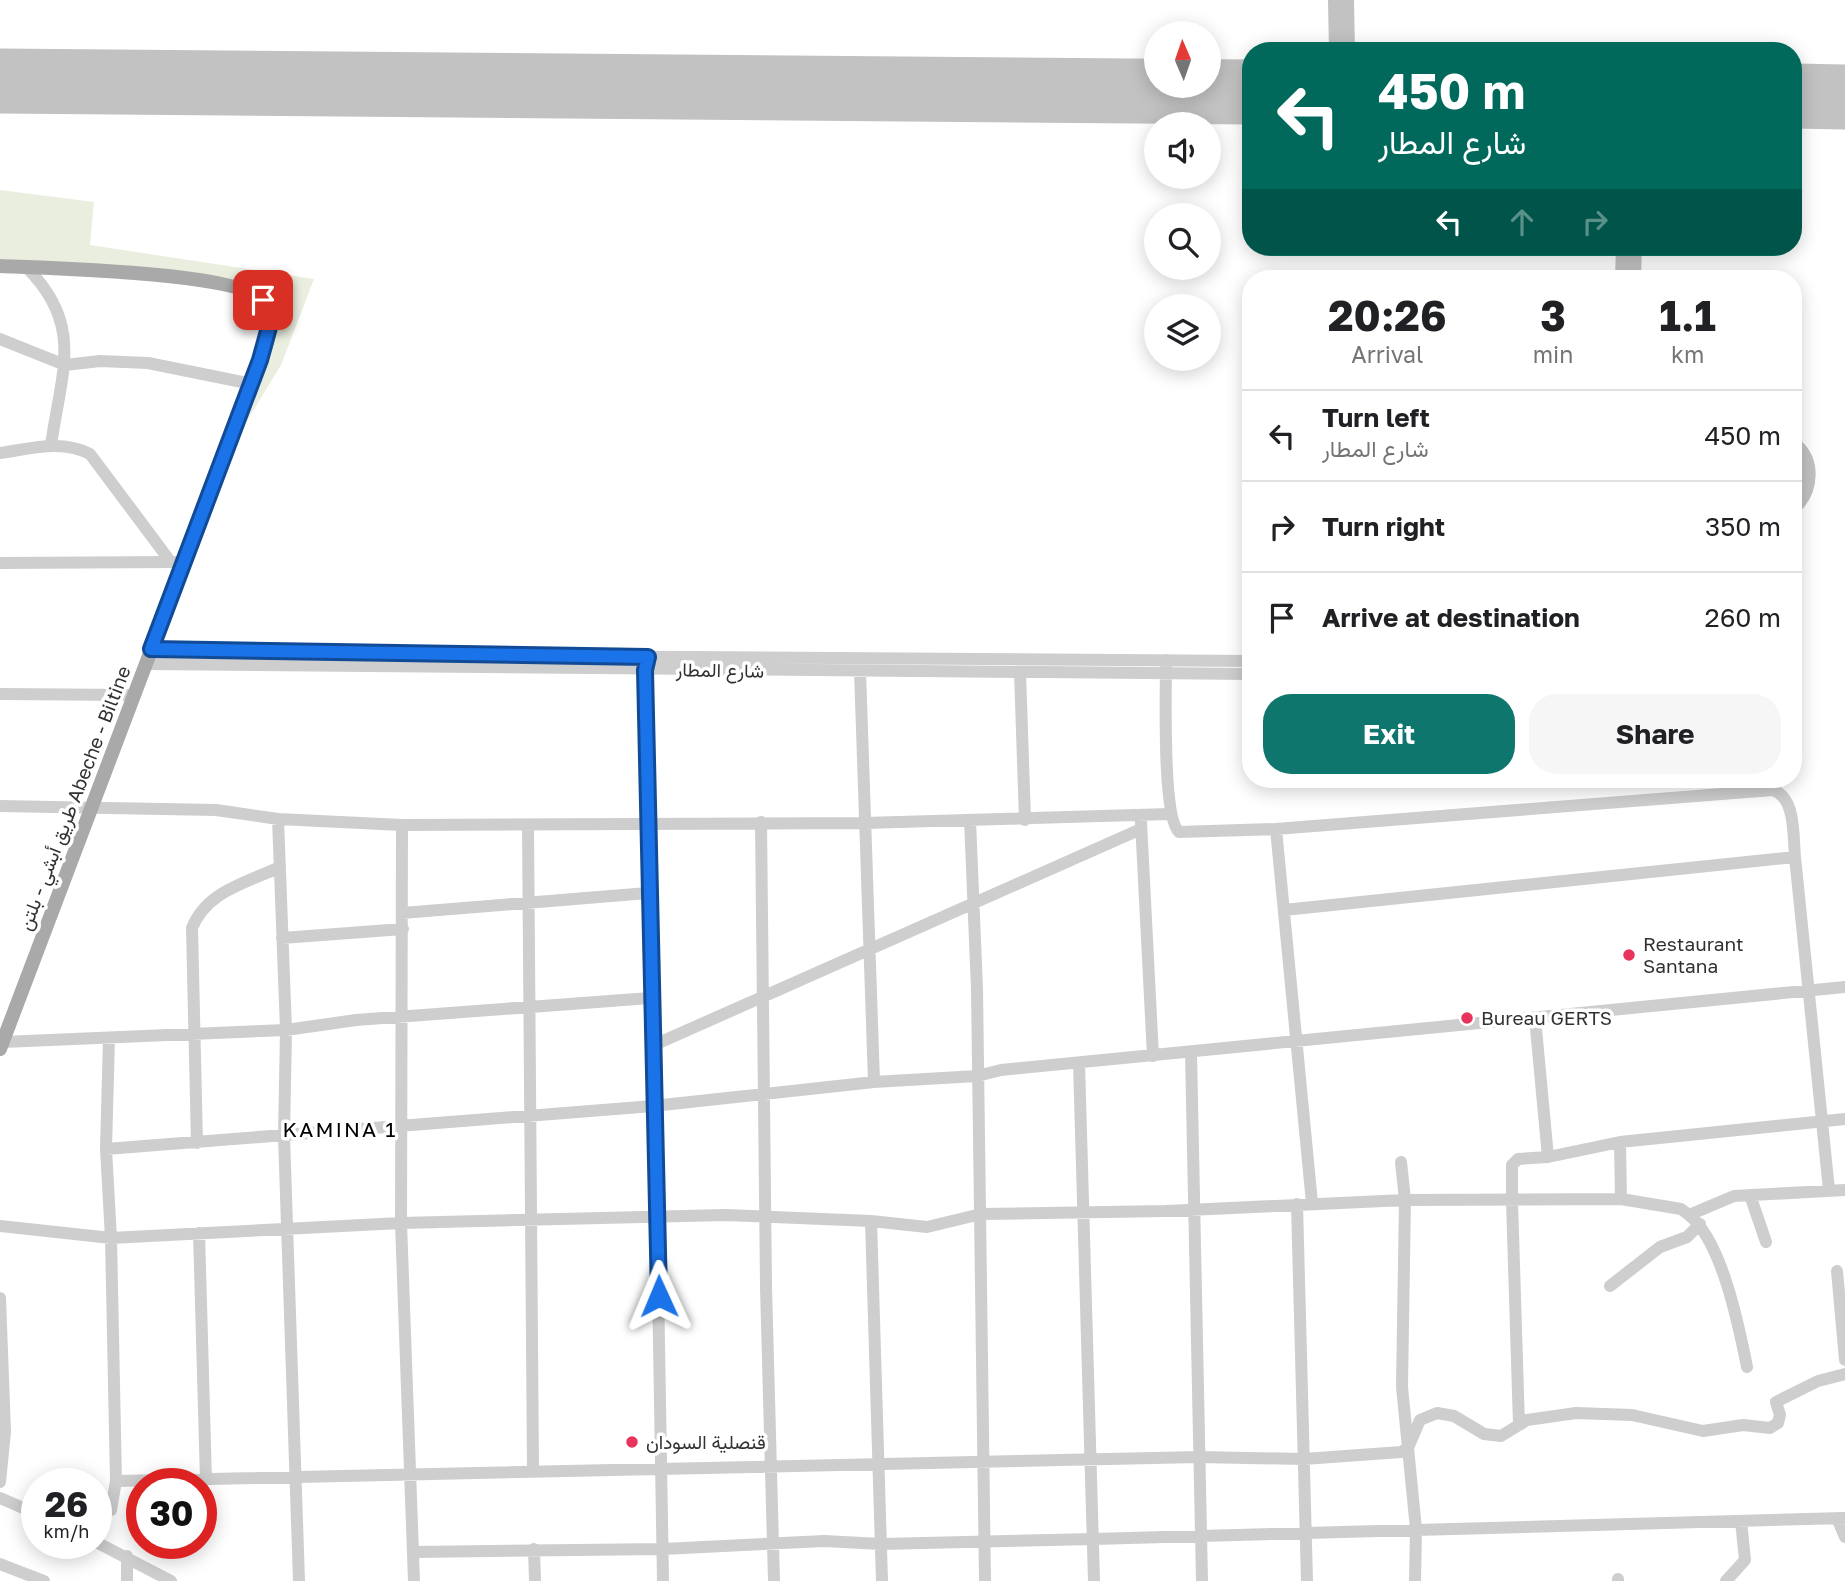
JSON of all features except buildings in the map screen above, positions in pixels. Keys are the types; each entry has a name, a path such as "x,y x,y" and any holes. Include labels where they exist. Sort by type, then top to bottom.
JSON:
{"main road":[{"name":"طريق أبشي - بلتن Abeche - Biltine","path":"0,266 205,281 254,293 263,300 271,320 252,384 176,562 146,664 1,1045"}],"street":[{"path":"26,267 55,301 64,338 65,365 51,445"},
{"path":"0,339 65,365 100,361 148,363 252,384"},
{"path":"0,453 51,445 78,448 90,454 176,562"},
{"path":"0,563 176,562"},
{"name":"شارع المطار","path":"151,649 370,660"},
{"name":"شارع المطار","path":"146,664 370,660 646,663 1242,661"},
{"path":"1166,660 1170,814 1174,828 1189,834 1773,790 1784,796 1788,805 1795,857 1829,1190"},
{"path":"646,663 646,824 650,998 654,1045 663,1581"},
{"name":"شارع المطار","path":"646,663 860,671 1242,674"},
{"path":"860,671 874,1082"},
{"path":"1020,673 1025,820"},
{"path":"0,694 133,695"},
{"path":"0,806 216,810 278,819 402,825 865,823 1170,814"},
{"path":"1141,815 1153,1056"},
{"path":"278,819 286,1030 284,1136 299,1581"},
{"path":"970,820 981,1214 985,1581"},
{"path":"761,822 765,1216 774,1581"},
{"path":"402,825 401,1223 414,1581"},
{"path":"528,825 533,1471"},
{"path":"654,1045 1141,829"},
{"path":"1276,829 1312,1203"},
{"path":"1284,910 1795,857"},
{"path":"197,1143 192,928 198,913 212,898 280,867"},
{"path":"402,913 648,893"},
{"path":"282,939 403,929"},
{"path":"106,1149 653,1106 874,1082 977,1076 1002,1070 1845,987"},
{"path":"1,1045 286,1030 402,1017 650,998"},
{"path":"1535,1018 1548,1157"},
{"path":"109,1038 106,1149 111,1238 116,1481 112,1504"},
{"path":"1191,1053 1202,1581"},
{"path":"1079,1063 1094,1581"},
{"path":"1519,1425 1520,1373 1512,1202 1512,1165 1518,1158 1548,1157 1620,1142 1845,1119"},
{"path":"1620,1142 1621,1199"},
{"path":"1401,1162 1405,1200 1402,1387 1416,1529 1415,1581"},
{"path":"1689,1215 1734,1196 1845,1190"},
{"path":"1750,1195 1766,1242"},
{"path":"0,1226 111,1238 401,1223 765,1216 933,1227 981,1214 1193,1210 1405,1200 1512,1202 1621,1199 1681,1209 1700,1224 1732,1302 1746,1367"},
{"path":"1297,1204 1307,1581"},
{"path":"871,1221 882,1581"},
{"path":"1610,1286 1660,1247 1687,1237 1700,1224"},
{"path":"199,1234 206,1468"},
{"path":"1837,1271 1845,1360"},
{"path":"0,1298 5,1432 0,1482"},
{"path":"1408,1448 1420,1420 1437,1413 1454,1416 1484,1434 1501,1436 1519,1425 1545,1416 1606,1412 1703,1431 1724,1430 1743,1425 1770,1428 1778,1423 1780,1415 1776,1402 1818,1381 1845,1374"},
{"path":"217,1480 771,1465 1199,1457 1304,1459 1382,1454 1408,1448"},
{"path":"116,1481 126,1481"},
{"path":"0,1498 21,1507"},
{"path":"414,1552 663,1549 773,1543 880,1544 1093,1539 1841,1518 1845,1537"},
{"path":"1726,1581 1745,1560 1741,1521"},
{"path":"534,1549 536,1581"},
{"path":"127,1559 127,1581"},
{"path":"132,1559 171,1581"},
{"path":"0,1564 44,1581"}],"shaded area":[{"path":"0,190 94,202 90,245 314,279 281,365 203,493 268,325 266,305 236,286 0,261"}],"taxiway":[{"path":"1341,0 1342,42"},
{"path":"1628,270 1629,256"},
{"path":"1802,469 1802,482"}],"runway":[{"path":"0,81 1242,92"},
{"path":"1802,96 1845,97"}],"place":[{"name":"Restaurant Santana","path":"1629,955"},
{"name":"Bureau GERTS","path":"1467,1018"},
{"name":"قنصلية السودان","path":"632,1442"}],"district":[{"name":"KAMINA 1","path":"340,1130"}],"route":[{"path":"263,300 271,323 260,360 151,649 648,657 645,670 646,824 659,1296"}]}
